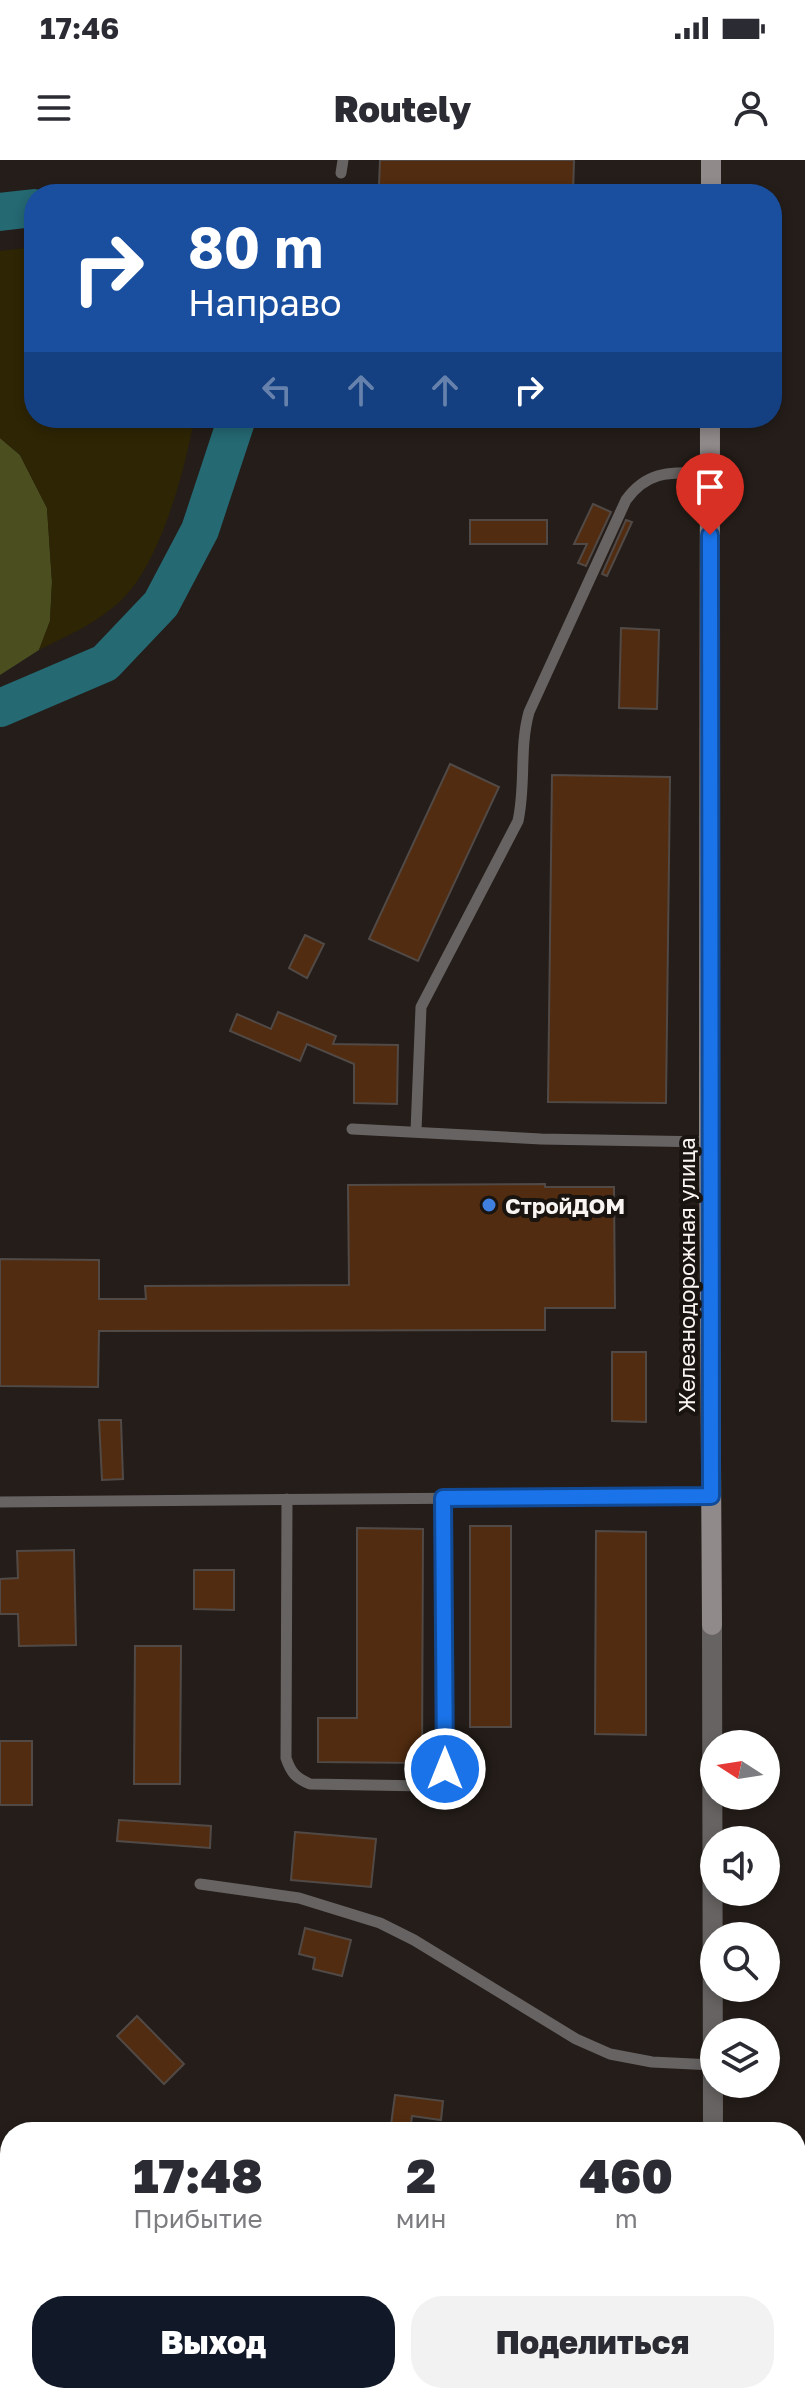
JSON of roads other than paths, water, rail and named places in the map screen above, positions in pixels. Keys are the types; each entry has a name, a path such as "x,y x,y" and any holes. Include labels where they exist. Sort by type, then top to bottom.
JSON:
{"street":[{"path":"711,160 711,184"},
{"name":"Железнодорожная улица","path":"710,428 713,2018"},
{"name":"Железнодорожная улица","path":"713,2098 713,2122"}],"lane":[{"path":"416,1131 421,1007 518,821 524,730 529,712 634,488 657,475 710,473"},
{"path":"352,1129 541,1139 709,1142"},
{"path":"0,1502 711,1496"},
{"path":"287,1499 286,1758 291,1771 298,1779 310,1784 426,1786 440,1779 445,1769 443,1498"},
{"path":"200,1884 299,1898 380,1923 576,2039 610,2054 652,2062 700,2064"}],"waterway":[{"path":"0,212 24,209"},
{"path":"0,708 105,663 161,604 200,530 234,428"}],"place":[{"name":"СтройДОМ","path":"489,1205"}]}
